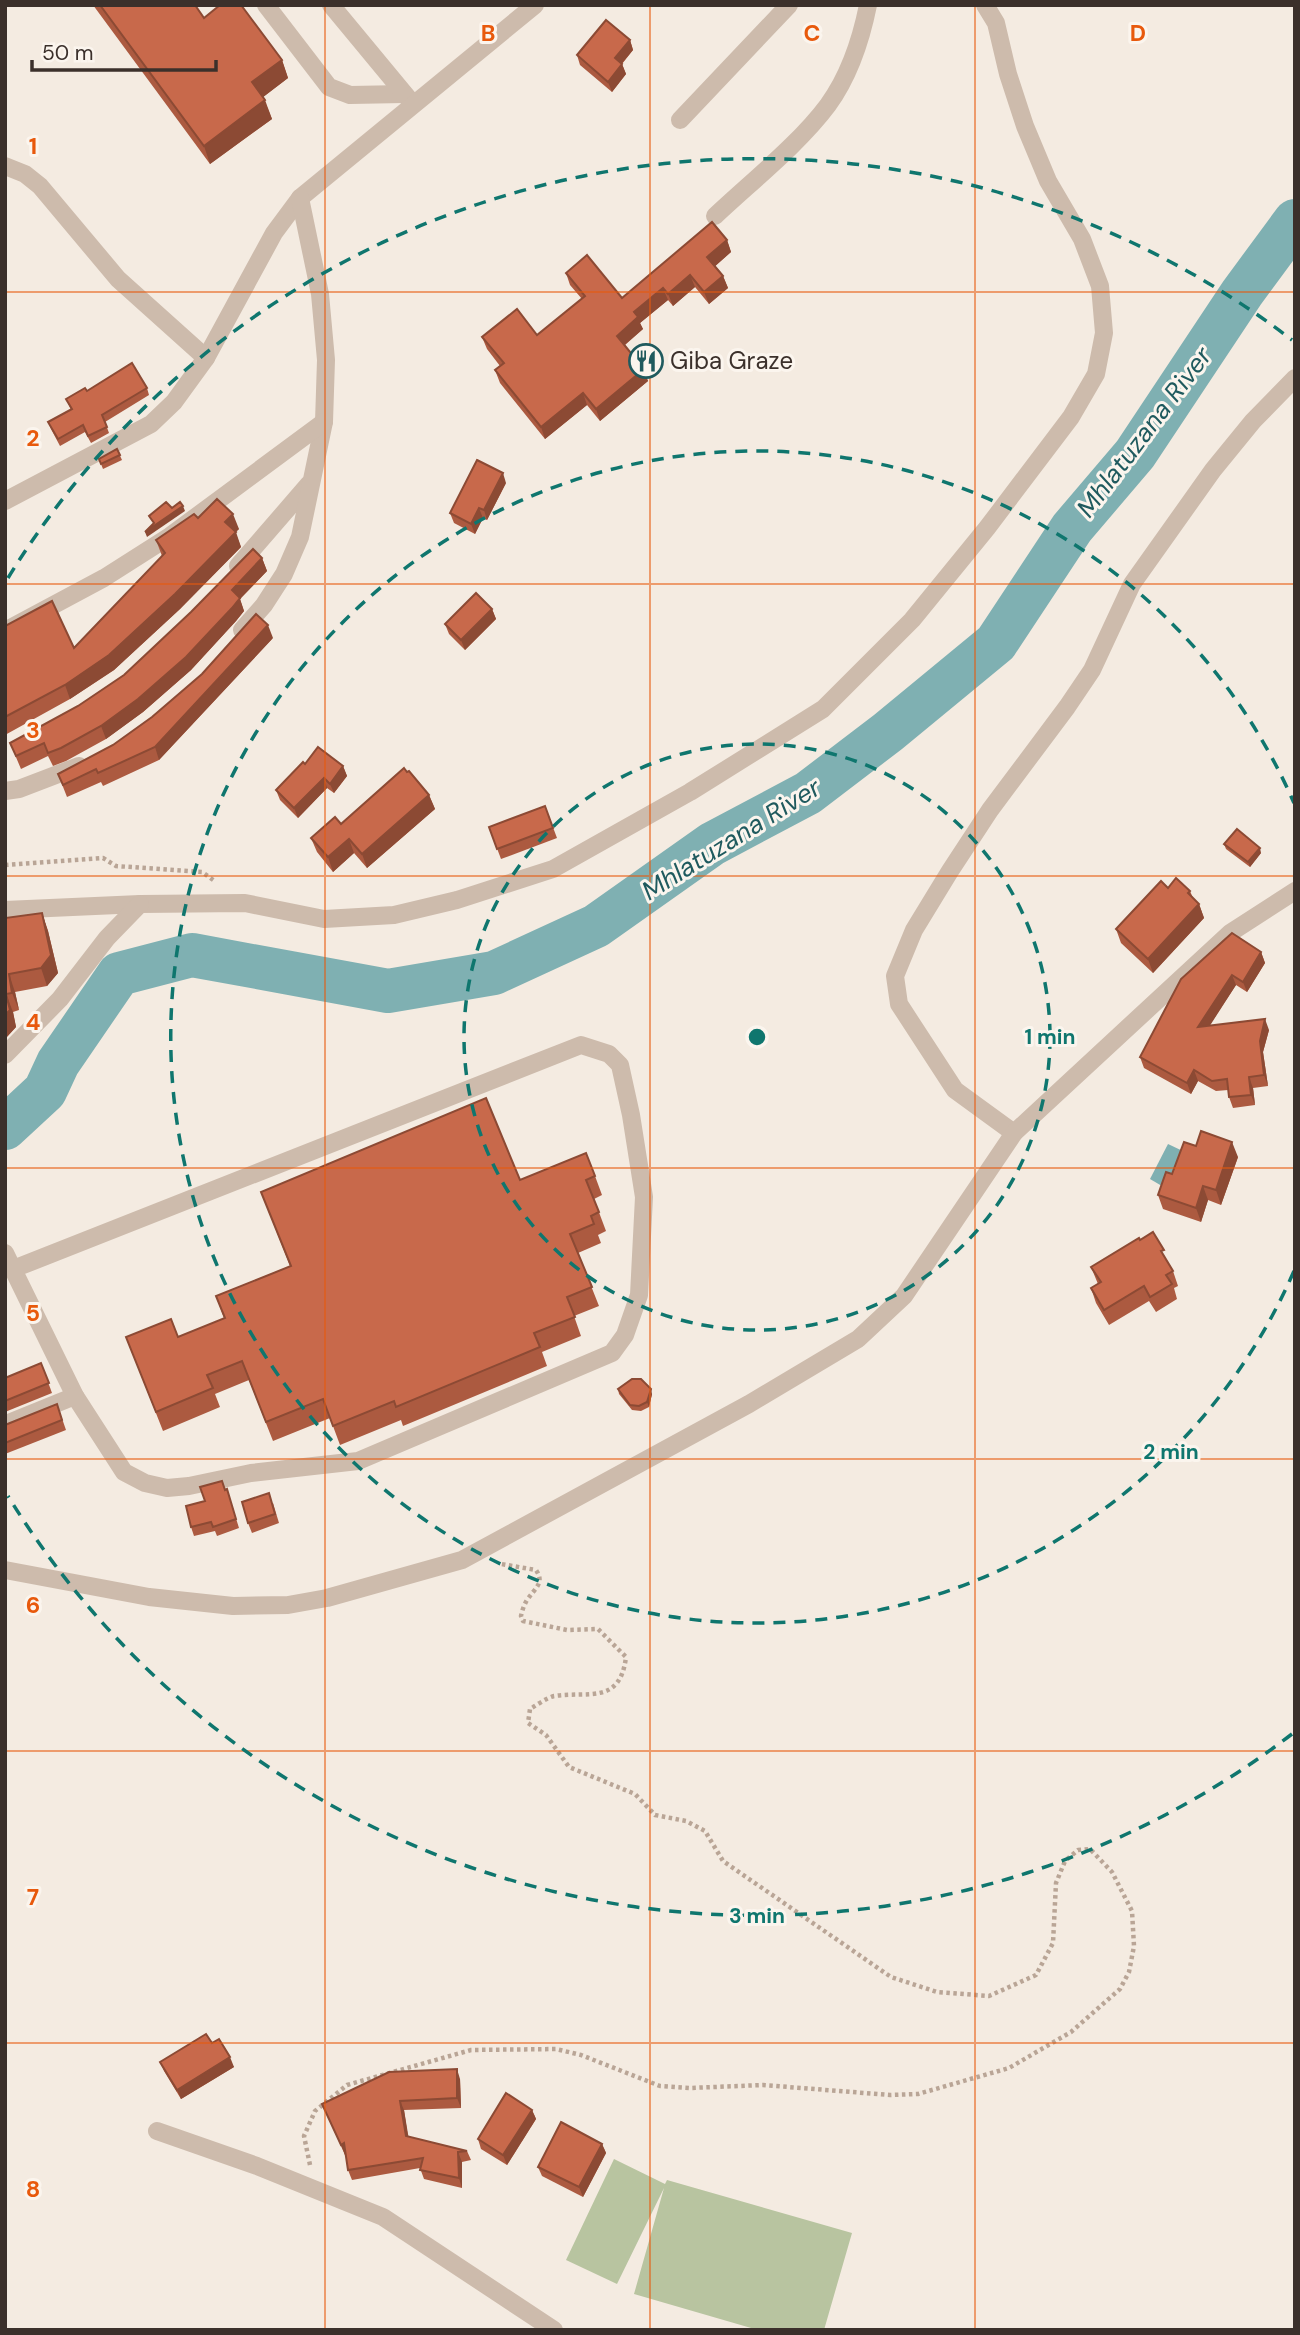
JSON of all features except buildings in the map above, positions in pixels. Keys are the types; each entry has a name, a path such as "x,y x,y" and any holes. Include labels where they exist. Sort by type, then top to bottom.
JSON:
{"street":[{"path":"266,5 329,87 350,95 410,99"},
{"path":"331,5 410,99"},
{"path":"5,501 151,424 174,402 206,358 274,233 300,198 410,99 535,5"},
{"path":"680,120 789,5"},
{"path":"715,216 809,128 829,104 849,69 863,30 868,5"},
{"path":"5,910 245,903 324,919 394,915 457,900 553,870 690,792 823,709 912,620 987,528 1071,417 1096,374 1104,333 1100,286 1082,239 1048,181 1034,148 1008,74 996,23 985,5"},
{"path":"5,166 26,174 40,186 118,279 206,358"},
{"path":"228,646 264,606 284,574 300,537 324,422 326,360 320,294 300,198"},
{"path":"1014,1133 955,1090 899,1004 895,976 914,930 957,861 990,810 1067,707 1091,670 1132,584 1221,460 1253,421 1295,378"},
{"path":"5,631 104,578 170,536 324,422"},
{"path":"222,582 312,482"},
{"path":"5,791 19,789 70,771 91,760"},
{"path":"5,1570 149,1597 233,1606 288,1605 327,1598 462,1560 749,1404 858,1339 904,1296 1014,1133 1230,933 1295,891"},
{"path":"5,1055 60,999 107,938 140,904"},
{"path":"581,1045 602,1051 620,1065 644,1197 639,1295 625,1335 612,1353 358,1461 251,1473 167,1488 145,1483 124,1472 75,1396 9,1261 581,1045"},
{"path":"6,1423 75,1396"},
{"path":"157,2131 257,2166 383,2217 554,2330"}],"path":[{"path":"5,864 103,858 116,866 202,872 245,903"},
{"path":"311,2172 304,2136 315,2111 347,2085 471,2050 555,2049 581,2054 660,2086 690,2088 763,2085 890,2095 918,2094 1009,2068 1027,2059 1071,2032 1101,2008 1120,1989 1129,1972 1134,1946 1132,1911 1112,1872 1090,1849 1078,1850 1065,1861 1056,1882 1053,1943 1036,1975 989,1996 937,1992 891,1977 723,1861 705,1830 686,1821 654,1815 635,1794 569,1767 546,1735 528,1723 530,1709 552,1696 594,1695 618,1684 624,1674 626,1657 598,1629 567,1630 523,1622 521,1616 525,1602 541,1584 541,1576 536,1570 462,1560"}],"green space":[{"path":"614,2159 665,2184 667,2180 852,2233 824,2330 758,2330 634,2294 664,2188 617,2284 566,2260"}],"water":[{"path":"1168,1144 1187,1153 1167,1189 1150,1179"}],"waterway":[{"name":"Mhlatuzana River","path":"5,1128 45,1091 58,1063 119,974 192,955 388,991 494,973 596,926 712,844 808,793 888,732 996,643 1072,528 1135,454 1242,293 1295,221"}],"place":[{"name":"Giba Graze","path":"646,361"}]}
